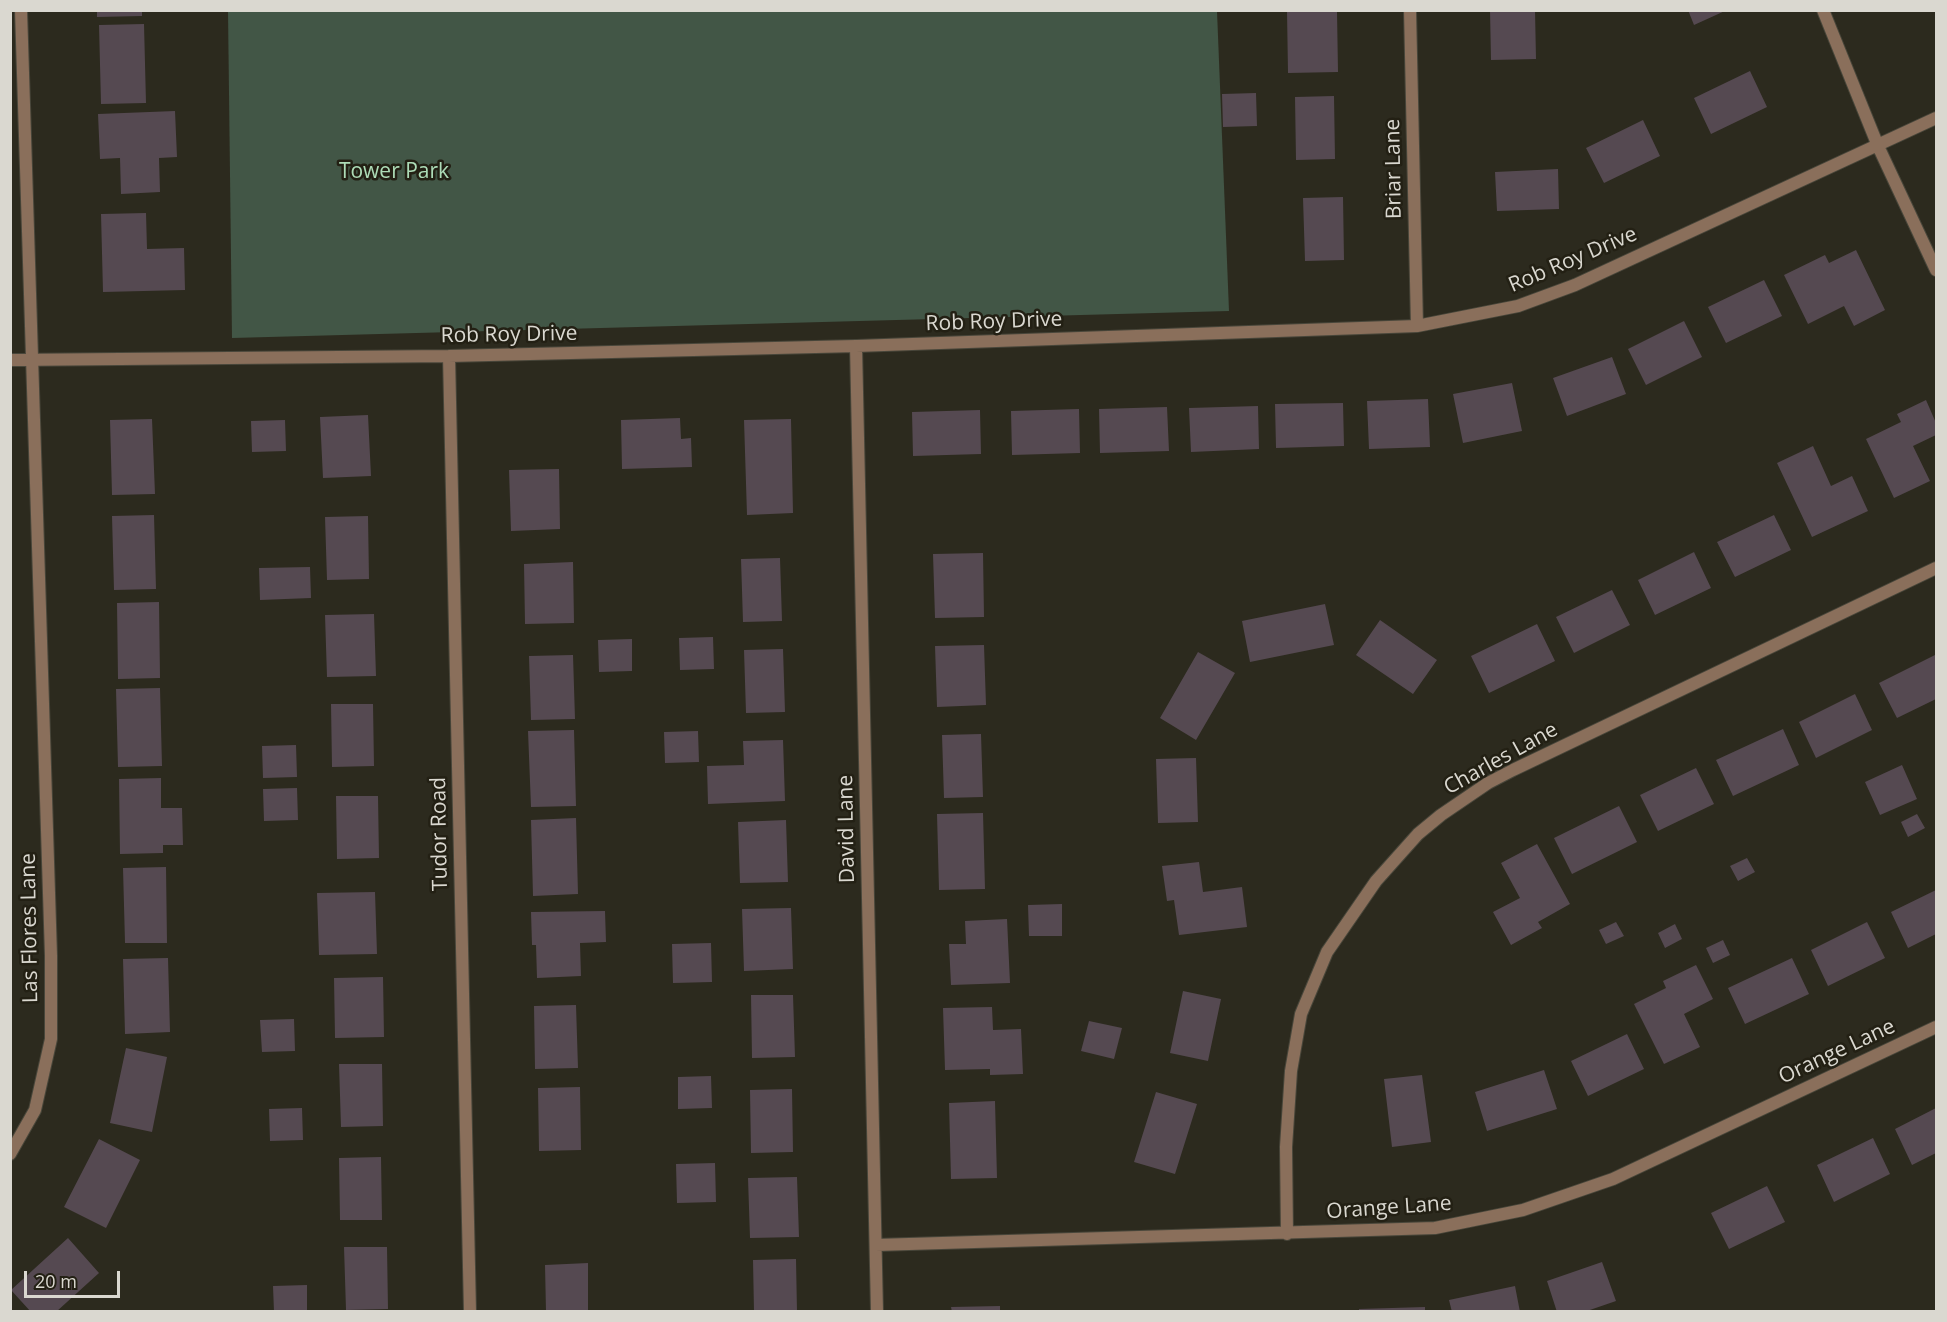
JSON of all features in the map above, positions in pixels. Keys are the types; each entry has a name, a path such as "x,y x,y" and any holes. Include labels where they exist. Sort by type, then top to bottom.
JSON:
{"street":[{"name":"Las Flores Lane","path":"10,1154 35,1110 51,1039 51,956 21,10"},
{"name":"Briar Lane","path":"1410,10 1417,326"},
{"path":"1823,10 1878,146 1936,270"},
{"name":"Rob Roy Drive","path":"10,360 449,356 856,346 1417,326 1518,306 1575,285 1936,118"},
{"name":"David Lane","path":"856,346 877,1311"},
{"name":"Tudor Road","path":"449,356 470,1311"},
{"name":"Charles Lane","path":"1287,1234 1286,1147 1291,1071 1301,1014 1327,952 1376,881 1418,834 1450,808 1513,770 1936,568"},
{"name":"Orange Lane","path":"876,1245 1436,1228 1523,1210 1613,1179 1936,1027"}],"green space":[{"name":"Tower Park","path":"228,11 1217,11 1229,311 232,338"}],"building":[{"path":"97,10 142,10 142,16 97,17"},
{"path":"1490,10 1535,10 1536,59 1491,60"},
{"path":"1688,10 1727,10 1694,25"},
{"path":"1287,11 1337,11 1338,72 1288,73"},
{"path":"144,24 146,103 101,104 99,25"},
{"path":"1750,71 1767,107 1711,134 1694,98"},
{"path":"1256,93 1257,126 1223,127 1222,94"},
{"path":"1334,96 1335,159 1296,160 1295,97"},
{"path":"175,111 177,157 159,158 160,192 121,194 120,158 100,159 98,114"},
{"path":"1643,120 1660,156 1604,183 1586,148"},
{"path":"1558,169 1559,209 1497,211 1495,172"},
{"path":"1343,197 1344,260 1305,261 1303,198"},
{"path":"146,213 147,249 184,248 185,290 103,292 101,214"},
{"path":"1856,250 1885,310 1854,326 1844,306 1808,324 1784,275 1825,255 1829,263"},
{"path":"1764,280 1782,316 1726,343 1708,307"},
{"path":"1684,321 1702,357 1646,385 1628,349"},
{"path":"1612,357 1626,394 1567,416 1553,378"},
{"path":"1512,383 1522,431 1463,443 1453,394"},
{"path":"1428,399 1430,447 1369,449 1367,401"},
{"path":"1926,400 1936,423 1936,435 1913,446 1930,481 1894,498 1866,439 1901,422 1897,414"},
{"path":"1343,403 1344,446 1276,448 1275,404"},
{"path":"1258,406 1259,449 1191,452 1189,408"},
{"path":"1167,407 1169,451 1100,453 1099,409"},
{"path":"1079,409 1080,453 1012,455 1011,411"},
{"path":"980,410 981,454 913,456 912,412"},
{"path":"368,415 371,476 323,478 320,417"},
{"path":"680,418 681,439 691,438 692,467 622,469 621,420"},
{"path":"152,419 155,494 112,495 110,420"},
{"path":"791,419 793,513 747,515 744,420"},
{"path":"285,420 286,451 252,452 251,421"},
{"path":"1813,446 1831,486 1852,476 1868,511 1812,537 1777,463"},
{"path":"559,469 560,529 511,531 509,470"},
{"path":"154,515 156,589 114,590 112,516"},
{"path":"1774,515 1791,550 1735,577 1717,542"},
{"path":"368,516 369,579 327,580 325,517"},
{"path":"1694,552 1711,588 1655,615 1638,580"},
{"path":"983,553 984,617 935,618 933,554"},
{"path":"780,558 782,621 743,622 741,559"},
{"path":"573,562 574,623 525,624 524,564"},
{"path":"310,567 311,598 260,600 259,568"},
{"path":"1612,590 1630,625 1574,653 1556,617"},
{"path":"159,602 160,678 118,679 117,603"},
{"path":"1325,604 1334,645 1250,662 1242,621"},
{"path":"374,614 376,676 327,677 325,615"},
{"path":"1380,620 1437,660 1413,694 1356,655"},
{"path":"1537,624 1555,661 1489,693 1471,656"},
{"path":"713,637 714,669 680,670 679,638"},
{"path":"632,639 632,671 599,672 598,640"},
{"path":"984,645 986,705 937,707 935,646"},
{"path":"783,649 785,712 746,713 744,650"},
{"path":"1198,652 1235,673 1196,740 1160,718"},
{"path":"573,655 575,719 531,720 529,656"},
{"path":"1935,655 1936,699 1897,718 1879,683"},
{"path":"160,688 162,766 118,767 116,689"},
{"path":"1855,694 1872,730 1816,758 1799,722"},
{"path":"331,704 373,704 374,766 332,767"},
{"path":"1783,729 1799,765 1733,796 1716,760"},
{"path":"574,730 576,806 531,807 528,731"},
{"path":"698,731 699,762 665,763 664,732"},
{"path":"981,734 983,797 944,798 942,735"},
{"path":"783,740 785,801 708,804 707,766 744,765 743,741"},
{"path":"296,745 297,777 263,778 262,746"},
{"path":"1196,758 1198,822 1158,823 1156,759"},
{"path":"1902,765 1917,799 1880,815 1865,782"},
{"path":"1696,768 1714,804 1658,831 1640,795"},
{"path":"161,778 161,808 182,808 183,845 163,845 163,853 120,854 119,779"},
{"path":"297,788 298,820 264,821 263,789"},
{"path":"336,796 378,796 379,858 337,859"},
{"path":"1619,806 1637,842 1572,874 1554,838"},
{"path":"983,813 985,889 939,890 937,814"},
{"path":"1917,814 1925,828 1908,837 1901,822"},
{"path":"576,818 578,894 533,896 531,820"},
{"path":"786,820 788,882 740,883 738,822"},
{"path":"1537,844 1570,904 1538,922 1542,928 1511,945 1493,912 1520,898 1501,863"},
{"path":"1747,858 1755,872 1738,881 1730,866"},
{"path":"1199,862 1203,892 1242,887 1247,927 1179,935 1174,900 1167,901 1162,866"},
{"path":"166,867 167,943 125,943 123,868"},
{"path":"1936,890 1936,934 1908,948 1891,912"},
{"path":"375,892 377,954 319,955 317,893"},
{"path":"1062,904 1062,936 1029,936 1028,905"},
{"path":"791,908 793,969 744,971 742,909"},
{"path":"605,911 606,942 580,943 581,976 537,978 536,945 532,945 531,912"},
{"path":"1007,919 1010,983 951,985 949,944 966,944 965,921"},
{"path":"1616,922 1624,936 1606,944 1599,930"},
{"path":"1867,922 1885,958 1828,986 1811,950"},
{"path":"1675,924 1682,939 1665,948 1658,933"},
{"path":"1723,940 1730,955 1713,963 1706,948"},
{"path":"711,943 712,982 673,983 672,944"},
{"path":"168,958 170,1032 125,1034 123,959"},
{"path":"1792,958 1809,994 1745,1024 1728,988"},
{"path":"1696,965 1713,999 1684,1014 1700,1047 1664,1064 1634,1004 1666,988 1663,981"},
{"path":"383,977 384,1037 335,1038 334,978"},
{"path":"1183,991 1221,999 1208,1061 1170,1053"},
{"path":"751,995 793,995 795,1057 752,1058"},
{"path":"576,1005 578,1068 535,1069 534,1006"},
{"path":"992,1007 993,1030 1021,1029 1023,1074 990,1075 990,1069 945,1070 943,1008"},
{"path":"294,1019 295,1051 262,1052 260,1020"},
{"path":"1089,1021 1122,1028 1114,1059 1081,1051"},
{"path":"1627,1034 1644,1069 1588,1096 1571,1061"},
{"path":"126,1048 167,1057 152,1132 110,1123"},
{"path":"339,1064 382,1064 383,1126 341,1127"},
{"path":"1544,1070 1557,1109 1487,1131 1475,1092"},
{"path":"1422,1075 1431,1142 1392,1147 1384,1079"},
{"path":"711,1076 712,1108 678,1109 678,1077"},
{"path":"580,1087 581,1150 539,1151 538,1088"},
{"path":"792,1089 793,1152 751,1153 750,1090"},
{"path":"1156,1092 1197,1104 1175,1174 1134,1162"},
{"path":"995,1101 997,1178 951,1179 949,1103"},
{"path":"302,1108 303,1140 270,1141 269,1109"},
{"path":"1936,1108 1936,1153 1912,1165 1895,1129"},
{"path":"1873,1138 1890,1174 1834,1202 1817,1165"},
{"path":"99,1139 140,1160 106,1228 64,1207"},
{"path":"381,1157 382,1220 340,1220 339,1158"},
{"path":"715,1163 716,1202 677,1203 676,1164"},
{"path":"797,1177 799,1237 750,1238 748,1178"},
{"path":"1767,1186 1785,1222 1729,1249 1711,1213"},
{"path":"68,1238 99,1273 56,1312 31,1312 11,1290"},
{"path":"344,1247 387,1247 388,1309 346,1310"},
{"path":"796,1259 797,1312 754,1312 753,1260"},
{"path":"1602,1262 1616,1301 1584,1312 1557,1312 1547,1281"},
{"path":"588,1263 588,1312 546,1312 545,1265"},
{"path":"307,1285 307,1312 274,1312 273,1286"},
{"path":"1515,1286 1520,1312 1452,1312 1449,1300"},
{"path":"1000,1306 1000,1312 952,1312 951,1307"},
{"path":"1425,1307 1425,1312 1359,1312 1359,1309"}]}
